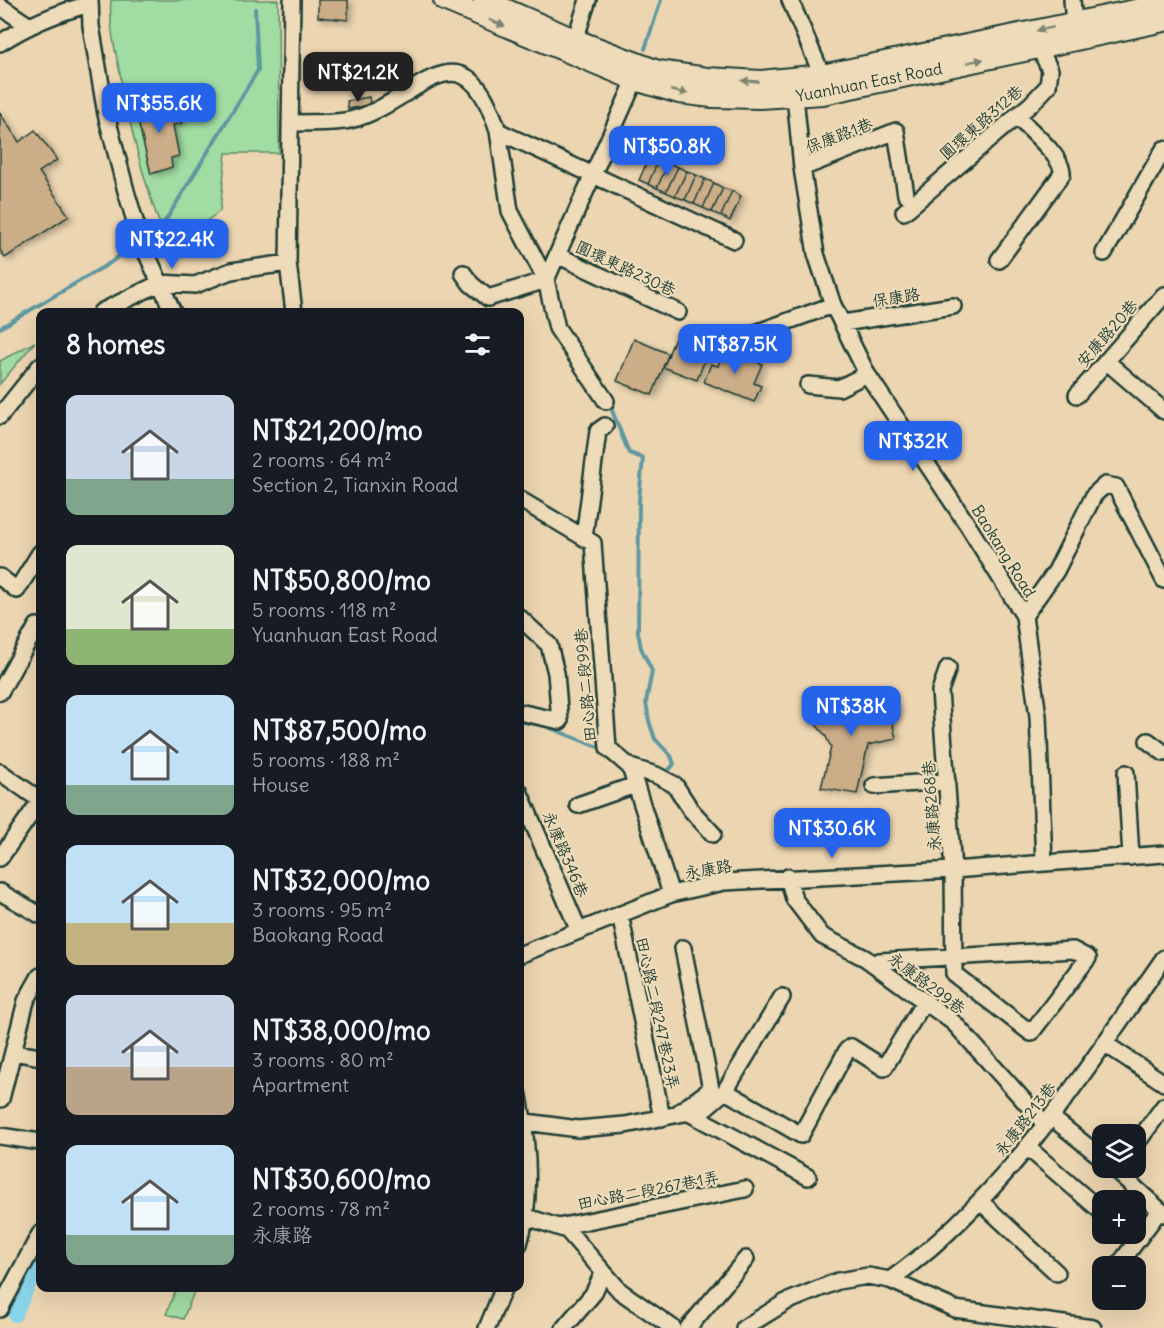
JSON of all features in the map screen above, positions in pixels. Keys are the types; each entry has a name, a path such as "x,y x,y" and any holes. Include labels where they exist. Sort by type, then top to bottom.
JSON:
{"main road":[{"name":"Yuanhuan East Road","path":"444,0 573,47 658,71 794,88"},
{"name":"Yuanhuan East Road","path":"484,0 635,80 679,93 712,97 822,85 1039,47 1164,21"},
{"name":"Yuanhuan East Road","path":"822,85 1074,23 1164,4"}],"street":[{"path":"292,0 288,263 294,308"},
{"path":"573,47 588,0"},
{"path":"790,0 822,85"},
{"path":"1072,0 1074,23"},
{"path":"0,43 28,25 90,2 106,114 135,224 170,308"},
{"path":"0,6 28,25"},
{"name":"圓環東路312巷","path":"904,212 1048,86 1050,70 1039,47"},
{"path":"291,123 350,120 375,110 438,76 454,73 476,82 491,108 498,131 510,211 546,280 557,328 606,401"},
{"name":"圓環東路230巷","path":"546,280 595,176 635,80"},
{"name":"Baokang Road","path":"794,88 802,168 816,254 833,305 867,374 967,524 1024,616 1038,716 1044,862"},
{"path":"999,260 1062,174 1063,169 1057,159 1016,116"},
{"path":"498,131 734,240"},
{"name":"保康路1巷","path":"802,168 896,131 906,195"},
{"path":"1104,253 1164,149"},
{"name":"圓環東路230巷","path":"559,256 678,312"},
{"path":"109,308 160,283 195,285 231,271 288,263"},
{"path":"463,273 471,284 488,298 546,280"},
{"name":"安康路20巷","path":"1077,394 1106,362 1158,313 1164,296"},
{"path":"747,336 833,305"},
{"name":"保康路","path":"843,323 953,306"},
{"path":"1106,362 1164,411"},
{"path":"0,416 36,371"},
{"path":"808,385 839,388 867,374"},
{"path":"524,502 584,538 598,431 605,426"},
{"path":"1024,616 1056,570 1094,495 1106,485 1116,487 1164,580"},
{"name":"田心路二段99巷","path":"584,538 593,543 608,748 630,766"},
{"path":"0,577 17,590 36,559"},
{"path":"524,622 549,645 556,673 560,721 524,713"},
{"path":"0,692 36,628"},
{"name":"永康路268巷","path":"948,668 940,691 953,870 956,959"},
{"path":"1148,741 1164,753"},
{"path":"630,766 671,894"},
{"path":"630,766 656,775 675,785 691,810 713,834"},
{"path":"0,772 36,797"},
{"path":"1126,773 1131,857"},
{"path":"874,786 947,781"},
{"path":"578,805 635,784"},
{"name":"永康路346巷","path":"524,803 579,931"},
{"path":"0,858 36,806"},
{"name":"永康路","path":"524,953 671,894 724,882 953,870 1164,854"},
{"name":"永康路299巷","path":"788,877 794,899 822,936 865,958 954,1023 1048,1121 1092,1151"},
{"path":"0,892 36,913"},
{"name":"田心路二段247巷23弄","path":"620,914 675,1116"},
{"path":"675,1116 711,1089 683,948"},
{"path":"879,961 956,959 1073,950 1088,957 1031,1033 954,974 956,959"},
{"name":"永康路213巷","path":"890,1280 925,1255 981,1202 1028,1148 1164,958"},
{"path":"1,1099 26,1001 36,983"},
{"path":"524,1122 578,1129 625,1125 704,1109 725,1091 782,996"},
{"path":"725,1091 801,1135 847,1050 851,1047 884,1068 924,1002"},
{"path":"1104,1043 1164,1083"},
{"path":"13,1052 36,1056"},
{"path":"1146,1130 1164,1106"},
{"path":"675,1116 808,1177"},
{"path":"0,1136 36,1141"},
{"path":"1028,1148 1092,1203"},
{"path":"524,1160 527,1217 524,1227"},
{"path":"1124,1178 1162,1212 1126,1256"},
{"name":"田心路二段267巷1弄","path":"558,1227 745,1189"},
{"path":"981,1202 1057,1273"},
{"path":"527,1217 567,1230 620,1291 673,1328"},
{"path":"0,1310 36,1242"},
{"path":"688,1328 746,1259"},
{"path":"564,1328 593,1294 603,1273"},
{"path":"744,1328 786,1302 838,1281 868,1276 890,1280 955,1309 1093,1328"},
{"path":"487,1328 502,1292"}],"green space":[{"path":"111,0 278,0 279,153 226,153 220,211 169,249 146,183 128,114 112,34"},
{"path":"35,342 0,384 0,361"},
{"path":"175,1292 194,1292 183,1319 166,1314"}],"building":[{"path":"318,0 348,0 348,20 318,17"},
{"path":"369,97 370,105 348,109 347,101"},
{"path":"176,101 182,123 173,125 179,156 171,158 172,167 151,174 136,113 138,107 153,103 156,107"},
{"path":"0,113 19,142 35,130 57,160 39,172 69,216 5,258 0,250"},
{"path":"650,155 659,159 648,184 639,180"},
{"path":"659,159 668,163 657,188 648,184"},
{"path":"668,163 678,167 666,192 657,188"},
{"path":"678,167 687,171 675,196 666,192"},
{"path":"687,171 696,175 685,200 675,196"},
{"path":"696,175 705,179 694,204 685,200"},
{"path":"705,179 714,183 703,208 694,204"},
{"path":"714,183 723,188 712,212 703,208"},
{"path":"723,188 732,191 721,216 712,212"},
{"path":"732,191 741,196 730,221 721,216"},
{"path":"678,331 711,344 697,380 663,367"},
{"path":"634,339 669,354 652,395 617,381"},
{"path":"724,349 762,364 754,383 761,386 754,402 704,382 711,364 718,366"},
{"path":"831,687 855,706 866,709 883,700 897,706 898,713 892,721 896,739 868,745 857,794 821,788 831,747 825,735 811,719 821,703 820,691"}],"waterway":[{"path":"645,49 661,0"},
{"path":"143,238 166,220 258,70 255,9"},
{"path":"0,328 110,263 137,242"},
{"path":"611,408 629,453 643,458 639,500 638,632 641,648 652,671 646,702 649,721 655,739 671,756 674,764 669,770 662,771"},
{"path":"524,722 545,726 603,749"},
{"path":"15,1315 36,1270"}]}
